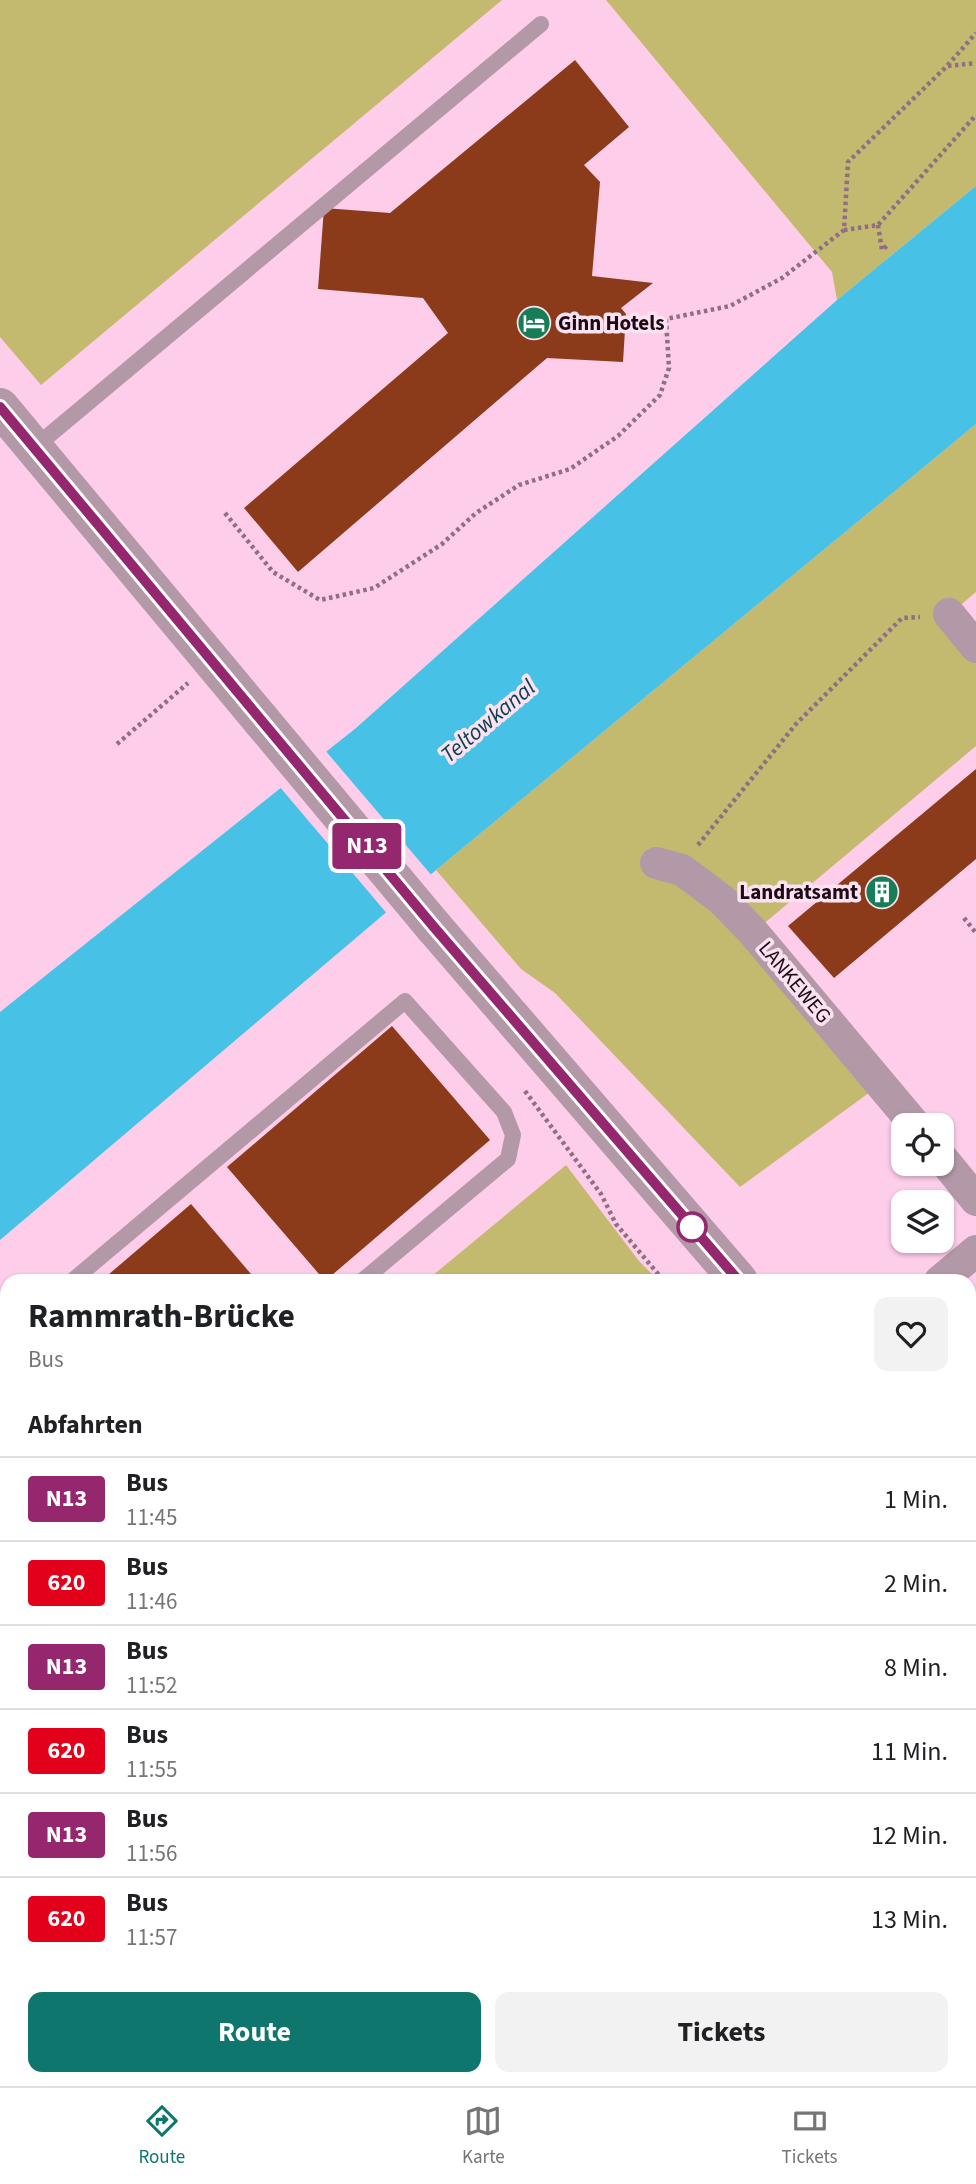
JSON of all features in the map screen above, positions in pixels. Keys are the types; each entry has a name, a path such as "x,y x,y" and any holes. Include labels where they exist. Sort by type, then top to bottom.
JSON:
{"street":[{"path":"0,407 433,926 733,1274"},
{"path":"949,614 976,647"},
{"name":"LANKEWEG","path":"656,863 682,870 738,916 905,1113"},
{"path":"954,1173 976,1200"},
{"path":"948,1274 976,1251"}],"lane":[{"path":"35,447 541,24"},
{"path":"80,1274 405,1001 504,1112 513,1135 508,1159 370,1274"}],"path":[{"path":"844,230 848,162 947,66 976,33"},
{"path":"947,66 976,63"},
{"path":"225,513 273,572 320,600 374,587 442,544 476,513 519,485 570,468 618,436 660,396 669,368 666,319 730,306 782,278 844,230 878,225 976,115"},
{"path":"878,225 882,250 889,244"},
{"path":"656,863 699,845 796,724 902,618 949,614"},
{"path":"117,744 192,679"},
{"path":"964,918 976,933"},
{"path":"522,1086 600,1194 616,1224 658,1274"}],"shaded area":[{"path":"0,0 502,0 41,385 0,337"},
{"path":"606,0 976,0 976,186 837,300 832,272"},
{"path":"976,424 976,592 949,615 976,647 976,746 754,932 881,1084 740,1187 555,993 521,969 436,870"},
{"path":"566,1165 639,1261 652,1274 434,1274"}],"water":[{"name":"Teltowkanal","path":"976,186 976,424 436,870 0,1240 0,1012 356,728 837,300"}],"pier":[{"path":"324,749 433,877 389,916 279,786"}],"building":[{"name":"Ginn Hotels","path":"575,60 629,127 584,165 600,182 592,276 653,283 621,308 626,314 623,362 547,358 298,572 244,508 448,333 423,298 318,289 324,208 390,213"},
{"name":"Landratsamt","path":"976,769 976,859 834,978 788,926"},
{"path":"392,1026 490,1140 333,1274 319,1274 227,1167"},
{"path":"191,1204 251,1274 109,1274"}],"bus line":[{"name":"N13","path":"0,407 433,926 733,1274"}],"place":[{"name":"Ginn Hotels","path":"534,323"},
{"name":"Landratsamt","path":"882,892"}]}
